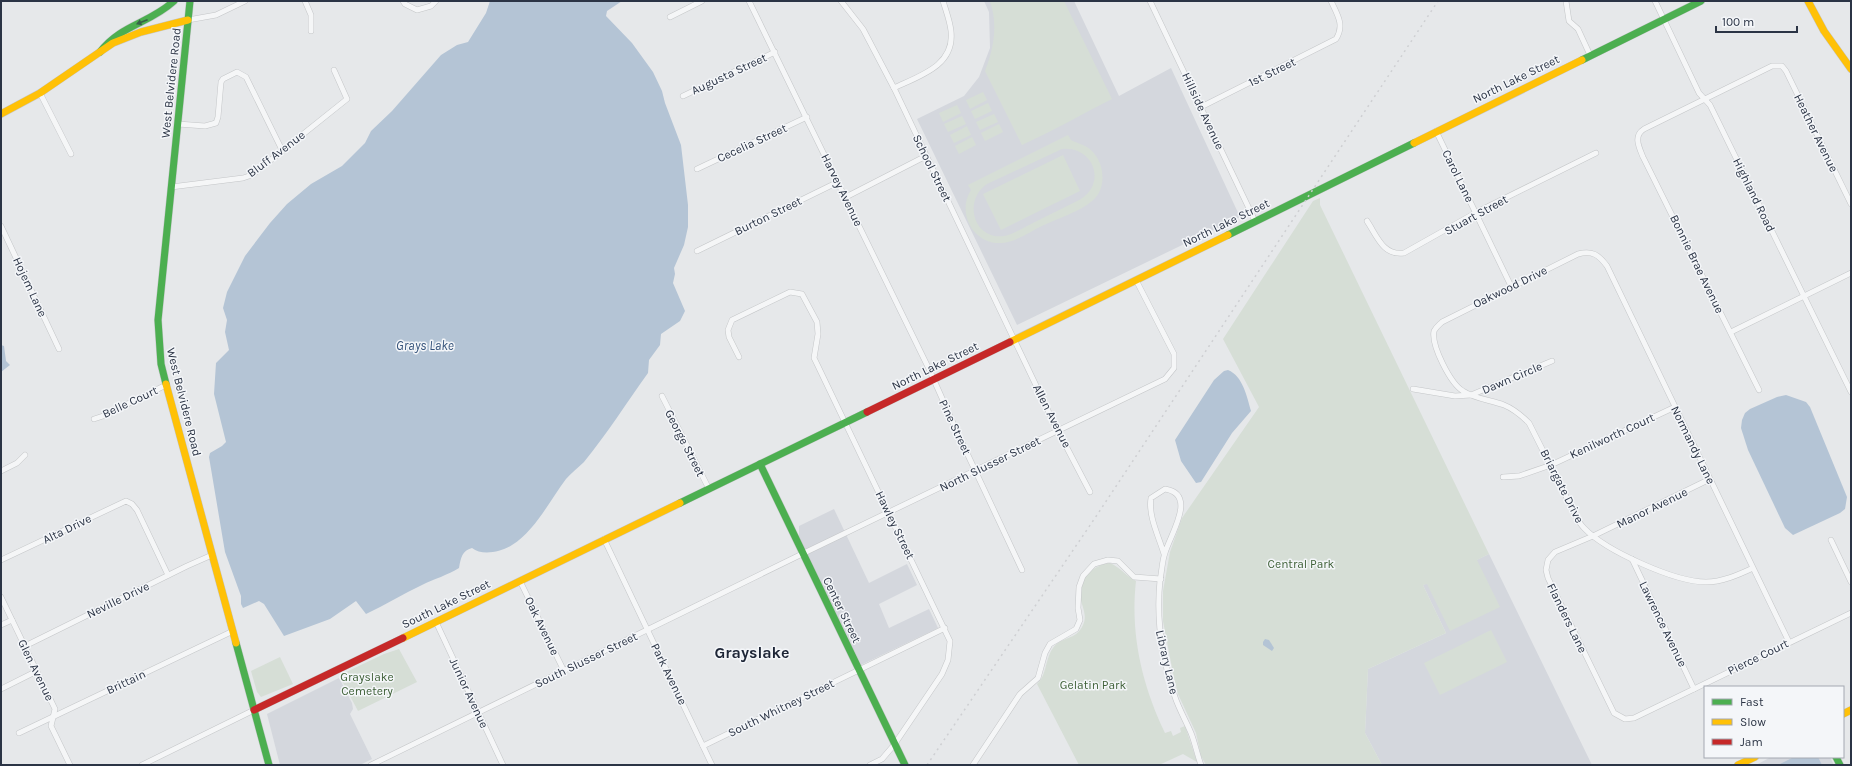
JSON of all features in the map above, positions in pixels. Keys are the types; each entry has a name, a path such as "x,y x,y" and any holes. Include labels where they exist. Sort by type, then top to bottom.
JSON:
{"street":[{"path":"100,52 110,40 119,33 160,14 174,1"},
{"name":"West Belvidere Road","path":"190,1 158,320 161,364 269,765"},
{"path":"1,114 40,93 113,43 141,32 188,20 216,16 245,1"},
{"path":"305,1 311,15 310,31"},
{"path":"403,1 405,4 418,10 431,6 436,1"},
{"path":"670,17 702,1"},
{"name":"Harvey Avenue","path":"749,1 846,197 933,379"},
{"name":"School Street","path":"841,1 863,29 894,88 1014,340"},
{"path":"894,88 938,66 949,51 951,32 943,1"},
{"name":"Hillside Avenue","path":"1150,1 1255,221"},
{"name":"1st Street","path":"1201,107 1331,43 1340,34 1341,23 1331,1"},
{"path":"1566,1 1569,21 1578,29 1590,55"},
{"name":"Highland Road","path":"1655,1 1699,93 1710,106 1851,392"},
{"name":"North Lake Street","path":"760,464 1701,1"},
{"path":"1808,1 1824,31 1851,69"},
{"name":"Augusta Street","path":"683,96 775,52"},
{"name":"Heather Avenue","path":"1705,99 1772,66 1782,66 1786,71 1851,204"},
{"name":"Bluff Avenue","path":"171,187 243,178 252,175 347,99 334,70"},
{"path":"178,124 205,126 216,123 218,117 220,87 223,79 237,72 246,77 282,150"},
{"path":"40,93 71,154"},
{"name":"Bonnie Brae Avenue","path":"1705,99 1644,129 1638,136 1637,142 1643,157 1759,390"},
{"name":"Cecelia Street","path":"697,169 807,118"},
{"name":"Carol Lane","path":"1436,131 1477,212 1511,286"},
{"name":"Stuart Street","path":"1367,221 1386,249 1395,254 1404,253 1477,212 1596,154"},
{"path":"846,197 926,156"},
{"name":"Burton Street","path":"697,251 838,182"},
{"name":"Hojem Lane","path":"1,226 59,349"},
{"name":"Oakwood Drive","path":"1434,332 1442,322 1511,286 1578,254 1592,253"},
{"name":"Normandy Lane","path":"1592,253 1600,257 1607,266 1789,642"},
{"path":"1731,332 1851,272"},
{"name":"North Slusser Street","path":"802,554 1164,379 1174,368 1174,354 1136,280"},
{"name":"Hawley Street","path":"739,357 728,337 728,330 732,320 786,293 798,292 802,294 806,299 818,327 814,358 844,423 945,628 951,648 946,668 894,745 882,760 870,765"},
{"name":"Briargate Drive","path":"1434,332 1438,352 1456,386 1471,395 1505,406 1518,413 1529,423 1576,516 1584,528 1593,536 1632,559 1679,578 1692,581 1707,582 1725,579 1753,568"},
{"name":"Allen Avenue","path":"1014,340 1090,492"},
{"name":"Dawn Circle","path":"1471,395 1552,361"},
{"name":"Pine Street","path":"933,379 1022,570"},
{"name":"Belle Court","path":"94,419 166,385"},
{"name":"Briargate Drive","path":"1413,389 1455,396 1471,395"},
{"name":"George Street","path":"662,396 709,489"},
{"name":"Kenilworth Court","path":"1503,477 1519,476 1551,465 1675,407"},
{"path":"1,471 17,463 25,455"},
{"name":"South Lake Street","path":"142,765 760,464"},
{"name":"Center Street","path":"760,464 894,745 905,765"},
{"name":"Manor Avenue","path":"1593,536 1710,479"},
{"name":"Library Lane","path":"1164,554 1150,504 1152,498 1165,489 1175,492 1179,496 1181,510 1164,554 1160,579 1159,625 1164,658 1176,699 1192,736 1201,765"},
{"name":"Alta Drive","path":"1,560 126,501 132,504 137,510 168,575"},
{"name":"Flanders Lane","path":"1593,536 1556,552 1548,560 1546,570 1548,578 1611,708 1614,713 1622,718"},
{"name":"Park Avenue","path":"604,539 712,765"},
{"path":"1830,540 1851,582"},
{"name":"South Slusser Street","path":"371,765 802,554"},
{"name":"Neville Drive","path":"24,646 212,555"},
{"name":"Lawrence Avenue","path":"1632,559 1694,689"},
{"path":"973,765 1020,694 1038,678 1045,653 1050,644 1076,629 1080,620 1078,608 1079,587 1083,576 1094,564 1108,560 1118,561 1134,577 1160,579"},
{"name":"Oak Avenue","path":"520,581 564,671"},
{"name":"Glen Avenue","path":"1,598 55,709 51,726 70,765"},
{"name":"Pierce Court","path":"1622,718 1634,718 1851,613"},
{"path":"1,625 12,620"},
{"name":"Junior Avenue","path":"436,622 503,765"},
{"name":"South Whitney Street","path":"703,746 945,628"},
{"name":"Brittain","path":"19,733 233,631"},
{"path":"1,689 36,671"},
{"path":"1738,765 1753,758"}],"shaded area":[{"path":"984,1 1074,1 1119,96 1171,68 1240,217 1017,325 917,119 964,96 979,77 990,48 989,12"},
{"path":"834,509 869,583 907,564 917,585 879,604 889,628 929,609 938,628 861,665 799,538 799,526"},
{"path":"1489,554 1592,765 1382,765 1365,733 1368,669 1446,633 1423,585"},
{"path":"339,678 352,703 353,709 350,714 372,759 360,765 280,765 267,714"},
{"path":"1769,758 1830,758 1834,765 1756,765"}],"green space":[{"path":"990,1 1064,1 1112,99 1022,145 985,71 991,54 994,36 994,19"},
{"path":"983,92 987,100 970,109 966,100"},
{"path":"988,103 992,111 975,119 971,111"},
{"path":"957,105 961,113 943,122 939,113"},
{"path":"994,114 998,122 980,130 976,122"},
{"path":"962,116 966,124 948,132 944,124"},
{"path":"999,124 1003,132 985,141 981,133"},
{"path":"967,126 971,135 954,143 950,135"},
{"path":"1068,135 1071,140 1092,151 1102,169 1102,183 1100,190 1097,196 1087,205 1018,238 1002,243 983,239 970,226 966,208 967,199 971,190 968,185","holes":["1062,149 1082,153 1088,159 1093,166 1095,175 1089,192 1081,199 1016,232 1004,236 993,236 985,232 979,226 975,218 975,199 987,184"]},
{"path":"972,137 976,145 959,154 955,146"},
{"path":"1063,155 1080,191 1001,230 983,194"},
{"name":"Central Park","path":"1320,198 1320,205 1489,554 1477,560 1500,607 1450,631 1427,584 1423,585 1446,633 1368,669 1365,733 1382,765 1206,765 1201,756 1196,733 1178,694 1163,621 1163,591 1170,552 1182,518 1259,407 1223,339 1313,201"},
{"name":"Gelatin Park","path":"1110,563 1136,581 1136,640 1144,678 1157,715 1165,733 1171,731 1173,736 1181,732 1180,728 1185,726 1197,762 1183,754 1159,765 1079,765 1037,684 1043,676 1050,652 1056,644 1076,634 1083,625 1085,614 1080,589 1085,578 1099,566"},
{"path":"1491,630 1507,662 1440,695 1424,663"},
{"name":"Grayslake Cemetery","path":"399,649 417,682 358,711 340,677 342,674 384,654"},
{"path":"280,657 293,684 261,697 257,692 251,671"}],"water":[{"name":"Grays Lake","path":"490,1 622,1 607,11 606,16 632,43 653,72 662,91 681,145 688,205 688,227 684,245 674,268 675,274 673,283 685,311 680,321 661,334 660,345 649,360 648,373 601,440 584,462 566,479 542,515 520,539 508,547 492,552 481,552 472,548 469,549 462,555 459,568 415,588 366,614 356,601 330,619 284,636 264,604 259,601 243,608 241,604 241,596 225,552 209,457 210,453 226,442 214,394 216,363 229,350 225,332 227,320 223,308 227,292 245,256 270,223 287,204 311,184 342,166 365,143 371,131 392,111 441,55 457,45 468,42 486,13"},
{"path":"1,345 4,346 6,361 10,365 1,372"},
{"path":"1228,370 1241,382 1251,411 1232,433 1201,482 1196,483 1181,461 1175,440 1214,380 1224,371"},
{"path":"1786,395 1806,402 1810,407 1847,497 1845,509 1840,513 1793,535 1785,528 1748,450 1741,428 1745,413 1750,409 1777,397"},
{"path":"1265,639 1269,640 1274,648 1272,651 1263,645"},
{"path":"1792,758 1818,758 1822,765 1778,765"}],"railway":[{"path":"927,765 1097,515 1438,1"}],"traffic: fast":[{"path":"100,52 117,35 155,15 174,1"},
{"path":"166,384 161,364 158,320 190,1"},
{"path":"1582,60 1701,1"},
{"path":"1228,235 1414,143"},
{"path":"680,503 867,412"},
{"path":"760,464 905,765"},
{"path":"236,643 269,765"},
{"path":"1836,758 1840,765"}],"traffic: slow":[{"path":"1808,1 1824,31 1851,69"},
{"path":"1,114 40,93 113,43 141,32 188,20"},
{"path":"1414,143 1582,60"},
{"path":"1010,342 1228,235"},
{"path":"166,384 236,643"},
{"path":"403,638 680,503"},
{"path":"1844,714 1851,710"},
{"path":"1738,765 1753,758"}],"traffic: jam":[{"path":"867,412 1010,342"},
{"path":"254,710 403,638"}],"district":[{"name":"Grayslake","path":"752,652"}]}
